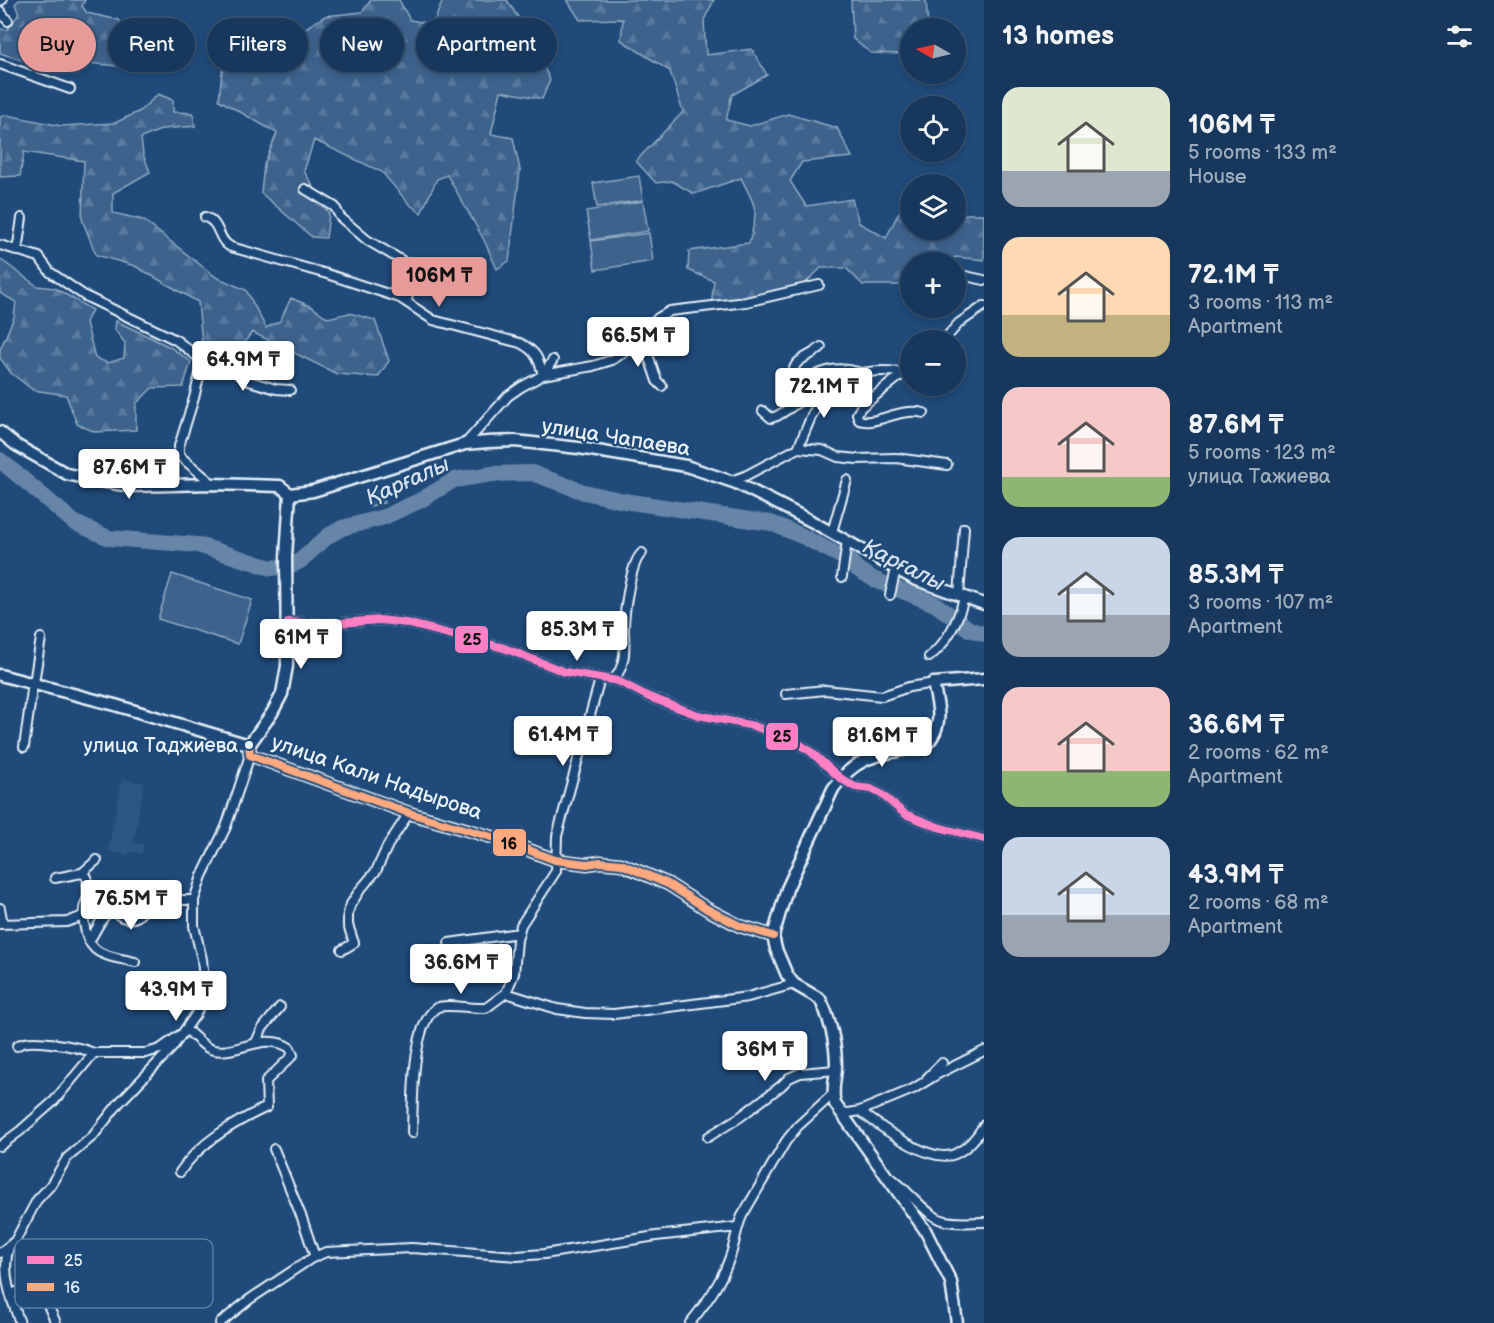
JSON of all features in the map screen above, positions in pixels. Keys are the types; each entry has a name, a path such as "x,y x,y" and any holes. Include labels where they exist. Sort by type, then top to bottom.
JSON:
{"street":[{"path":"0,11 8,21"},
{"path":"0,64 70,89"},
{"path":"305,189 334,207 340,217 367,240 401,260 410,278"},
{"path":"205,217 214,222 223,242 231,247 327,273 407,301 433,320 520,342 531,348 538,356 543,375"},
{"path":"17,251 22,218"},
{"path":"0,245 39,257 50,272 85,296 176,340 203,361 234,371 249,381 276,389 290,390"},
{"path":"407,301 412,264"},
{"path":"966,276 984,280"},
{"path":"465,444 508,396 520,387 543,375 582,369 612,360 629,349 658,318 670,311 754,301 819,285"},
{"path":"953,330 984,306"},
{"path":"641,334 657,381 662,386"},
{"path":"821,347 817,352 800,358 794,365 794,380 801,380 830,370 850,370 863,373"},
{"path":"543,375 553,360"},
{"path":"203,361 194,398 178,446 179,453 213,484"},
{"path":"763,411 771,418 831,382 863,373 900,370"},
{"path":"900,376 861,407 857,414 859,420 873,421 893,414 914,411 924,413"},
{"path":"798,448 812,415 831,382"},
{"path":"0,432 16,445 67,474 130,486 213,484 280,486 290,494 286,557 287,666 282,694 250,750 229,819 202,876 194,900 194,926 204,969 206,999"},
{"name":"улица Чапаева","path":"290,494 313,490 465,444 515,441 579,448 686,465 731,481 832,532 846,546 914,579 984,604"},
{"path":"731,481 746,476 798,448 822,450 838,457 896,458 947,465"},
{"path":"832,532 847,480"},
{"path":"929,657 937,651 953,629 959,615 964,528"},
{"path":"842,577 846,546"},
{"path":"614,680 618,675 626,646 624,629 632,573 636,557 642,554"},
{"path":"890,595 896,569"},
{"path":"288,622 326,624 380,620 406,623 504,648 565,672 614,680 649,697 698,716 754,726 794,741 810,751 840,778 855,787 871,789 905,814 938,827 984,839"},
{"path":"24,747 41,638"},
{"name":"улица Кали Надырова","path":"0,675 34,683 250,750 409,813 501,840 555,860 587,864 600,862 621,864 668,884 707,909 740,926 773,936"},
{"path":"412,1133 415,1063 422,1031 431,1014 436,1008 444,1006 486,1008 506,993 514,974 521,925 556,871 557,836 600,679"},
{"path":"786,694 825,690 882,696 909,687 984,679"},
{"path":"934,683 940,714 936,732 926,745 872,756 856,764 840,778 788,889 773,936 781,964 794,984 822,1003 836,1056 833,1094 836,1104 925,1230 948,1273 957,1323"},
{"path":"342,950 354,943 348,925 351,904 376,872 388,845 409,813"},
{"path":"55,878 82,873 97,860"},
{"path":"82,873 87,877 89,897"},
{"path":"135,962 96,950 90,940 83,916 84,902 89,897 121,892 169,900 194,900"},
{"path":"90,940 111,909 122,905 145,907 158,905 169,900"},
{"path":"0,908 2,924 67,922 83,916"},
{"path":"449,943 519,933"},
{"path":"506,993 556,1009 585,1014 614,1014 748,997 794,984"},
{"path":"0,1253 9,1247 24,1226 37,1200 50,1186 67,1158 93,1136 119,1103 187,1030 209,990"},
{"path":"255,1042 262,1029 280,1007"},
{"path":"180,1172 206,1144 267,1107 266,1081 293,1055 286,1045 279,1042 255,1042 227,1049 209,1049 187,1030"},
{"path":"17,1046 28,1042 76,1048 94,1053 146,1053 160,1049 187,1030"},
{"path":"843,1114 860,1111 913,1089 984,1051"},
{"path":"0,1146 54,1101 94,1053"},
{"path":"925,1082 942,1063"},
{"path":"708,1137 740,1117 789,1078 800,1073 836,1070"},
{"path":"690,1323 710,1298 721,1279 730,1256 737,1227 786,1142 798,1125 833,1094"},
{"path":"860,1111 890,1134 938,1155 954,1154 976,1138 984,1125"},
{"path":"274,1149 315,1257"},
{"path":"890,1178 903,1186 936,1218 949,1222 984,1222"},
{"path":"220,1323 250,1299 326,1252 412,1248 517,1256 737,1227"},
{"path":"9,1247 5,1265 15,1307"},
{"path":"11,1295 15,1292"},
{"path":"15,1308 20,1323"},
{"path":"49,1308 56,1323"}],"shaded area":[{"path":"122,779 144,783 133,843 144,845 142,854 130,851 129,855 108,851"}],"green space":[{"path":"19,0 85,0 82,6 87,13 110,18 108,18 108,65 96,64 96,18 18,18 18,59 0,53 0,29 7,30 19,14 15,4"},
{"path":"371,0 399,0 410,20 416,21 416,72 546,72 550,80 542,99 501,91 491,134 513,138 520,170 509,261 497,269 484,240 447,175 437,179 421,213 409,204 382,172 314,140 304,171 329,214 326,238 312,237 261,193 264,165 277,133 219,100 222,72 308,72 308,26 320,19 320,72 404,72 404,18 322,18 362,12"},
{"path":"443,0 507,0 519,18 436,18"},
{"path":"567,0 714,0 704,20 706,55 752,49 767,75 732,95 726,120 750,126 788,114 837,128 852,157 802,162 790,181 806,206 852,199 859,223 886,238 900,212 900,240 966,240 966,214 984,214 984,260 966,258 966,252 900,252 900,285 863,285 846,268 821,268 797,291 711,306 714,281 688,270 689,251 749,243 755,216 753,203 741,178 694,194 672,181 656,183 636,161 683,112 670,71 621,40 623,19 580,20"},
{"path":"851,0 926,0 927,18 900,18 900,54 871,53 853,39"},
{"path":"158,94 173,100 173,112 193,113 195,126 163,129 141,138 143,154 150,172 113,193 113,213 143,220 216,277 246,290 266,328 280,321 291,298 312,307 328,318 349,313 375,320 389,361 378,377 337,374 252,332 233,358 203,353 198,302 135,266 96,255 82,219 84,161 24,152 20,176 0,177 0,117 7,115 61,126 115,123 140,111"},
{"path":"639,176 643,200 597,207 593,183"},
{"path":"643,201 648,231 591,240 586,211"},
{"path":"649,233 653,261 595,270 591,241"},
{"path":"0,259 37,286 55,288 92,310 86,322 95,358 108,363 124,358 125,343 115,330 116,321 170,347 191,362 183,387 152,388 136,404 136,430 95,432 77,424 66,395 33,390 11,373 0,358 0,350 14,317 16,302 0,293"},
{"path":"381,490 384,503 370,506 367,492"},
{"path":"172,574 252,600 238,644 158,619"}],"waterway":[{"name":"Қарғалы","path":"0,460 75,523 109,538 198,545 271,568 290,566 300,561 328,536 342,528 384,517 421,500 454,480 492,474 532,473 584,492 624,501 771,523 850,561 857,569 875,580 935,604 969,629 984,634"}],"transit line":[{"name":"25","path":"288,622 326,624 380,620 406,623 504,648 565,672 618,681 649,697 698,715 754,726 794,741 810,751 840,778 855,787 871,789 881,794 905,814 938,827 984,839"},
{"name":"16","path":"249,745 250,755 409,813 502,840 555,860 587,864 600,862 621,864 668,884 707,909 740,926 773,936"}],"place":[{"name":"улица Таджиева","path":"249,745"}]}
